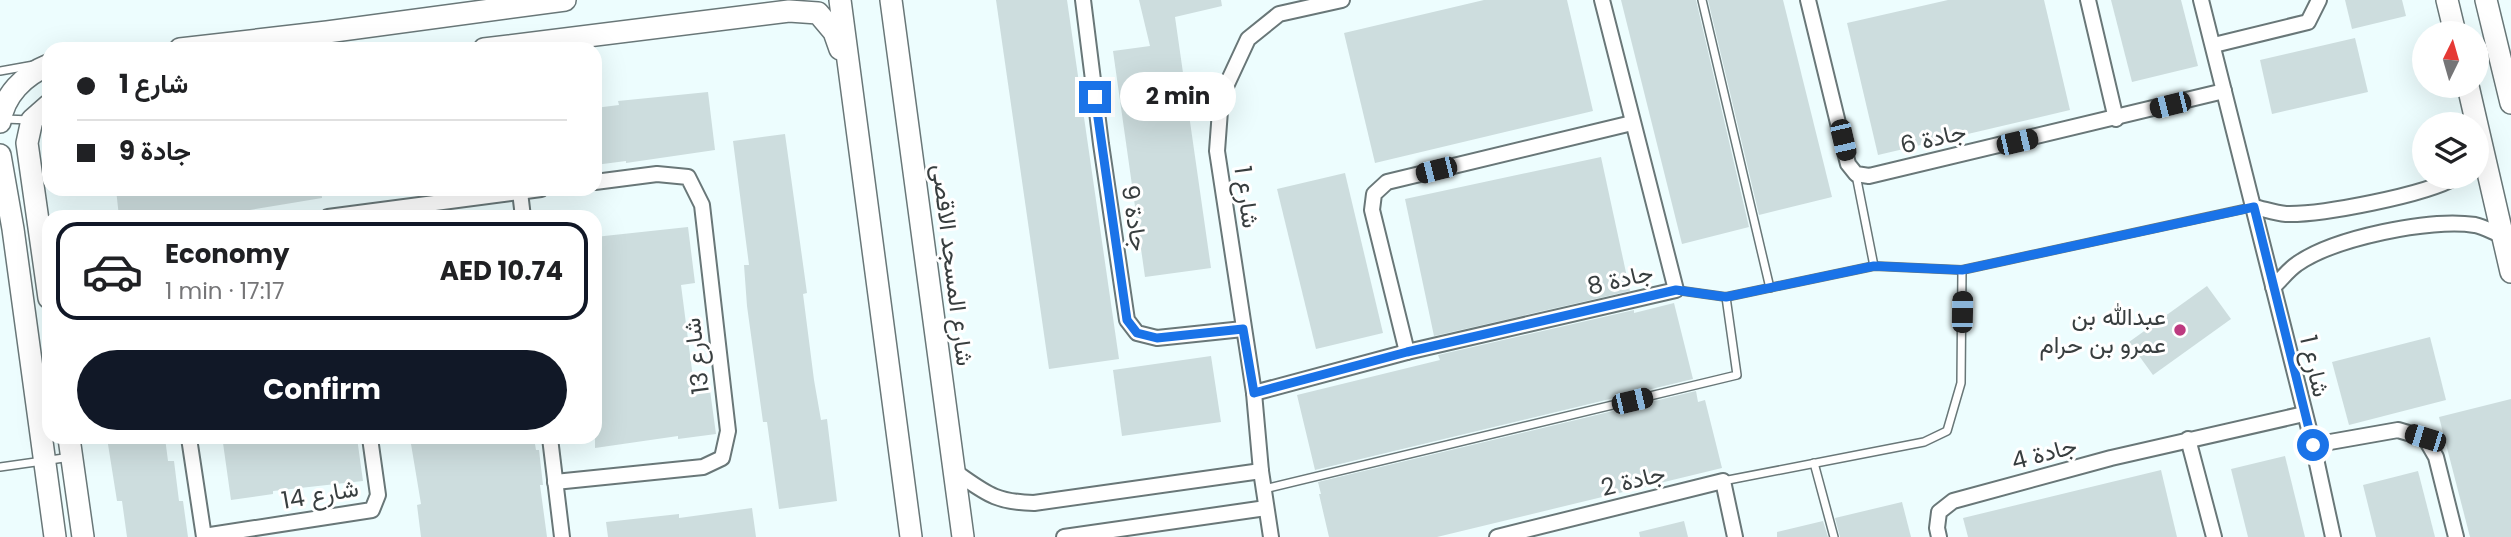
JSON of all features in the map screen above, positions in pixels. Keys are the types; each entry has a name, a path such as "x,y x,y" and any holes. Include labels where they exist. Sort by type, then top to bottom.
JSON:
{"street":[{"path":"241,42 565,0"},
{"path":"840,0 911,537"},
{"name":"شارع المسجد الاقصى","path":"891,0 963,537"},
{"name":"جادة 9","path":"1083,0 1127,320 1137,333 1157,338 1243,329"},
{"name":"شارع 1","path":"1271,537 1263,489 1254,393 1217,151 1221,97 1248,39 1279,14 1342,0"},
{"name":"جادة 8","path":"1254,393 1407,352 1676,290 1602,0"},
{"path":"1808,0 1848,164 1856,174"},
{"path":"2088,0 2116,118"},
{"name":"شارع 1","path":"2201,0 2313,445 2333,537"},
{"path":"2214,45 2308,23 2319,0"},
{"path":"2447,0 2452,21"},
{"path":"2486,0 2511,103"},
{"path":"527,42 728,9 818,13 834,32 852,82"},
{"path":"0,120 16,88 42,68"},
{"name":"جادة 6","path":"1856,174 1868,176 2224,91"},
{"path":"42,111 32,120 27,143 42,248"},
{"path":"1407,352 1372,210 1374,194 1387,182 1632,123"},
{"path":"0,155 4,200 13,229 42,439"},
{"name":"شارع 13","path":"555,482 703,467 722,458 728,431 702,205 688,177 657,174 602,181"},
{"path":"2254,207 2284,214 2327,211 2426,189"},
{"path":"2489,189 2511,272"},
{"path":"387,210 490,196"},
{"path":"2273,287 2296,265 2335,245 2381,234 2439,223 2477,225 2501,235"},
{"path":"13,229 39,226"},
{"name":"جادة 4","path":"1939,537 1937,528 1940,512 1953,501 2188,439 2304,414"},
{"path":"2313,445 2398,430 2425,438 2436,457 2456,537"},
{"path":"2188,439 2214,537"},
{"path":"43,444 55,537"},
{"path":"190,444 204,537"},
{"name":"شارع 14","path":"204,537 372,510 378,495 371,444"},
{"path":"551,444 562,537"},
{"path":"70,447 82,537"},
{"path":"954,471 989,495 1008,503 1034,503 1261,471"},
{"path":"1723,481 1735,537"},
{"name":"جادة 2","path":"1497,537 1723,481"},
{"path":"1064,537 1266,508"}],"lane":[{"path":"1702,0 1770,288"},
{"path":"0,71 42,65"},
{"path":"0,120 32,120"},
{"path":"1856,174 1874,266"},
{"path":"1676,290 1726,297 1874,266 1962,270 2254,207"},
{"path":"1723,481 1924,442 1947,431 1961,383 1962,270"},
{"path":"1263,489 1737,375 1726,297"},
{"path":"0,467 45,461 70,447"},
{"path":"1814,463 1834,537"}],"building":[{"path":"996,0 1067,0 1119,359 1049,369"},
{"path":"1139,0 1221,0 1222,6 1175,17 1211,268 1145,277 1113,51 1150,46"},
{"path":"1484,0 1567,0 1593,111 1375,163 1344,33"},
{"path":"1621,0 1696,0 1749,227 1682,244"},
{"path":"1708,0 1783,0 1832,197 1759,215"},
{"path":"1948,0 2044,0 2070,110 1878,155 1847,23"},
{"path":"2111,0 2181,0 2198,66 2132,82"},
{"path":"2345,0 2402,0 2406,16 2352,29"},
{"path":"2355,38 2368,92 2272,114 2260,60"},
{"path":"708,92 715,150 602,164 602,107 619,105 618,101"},
{"path":"785,134 807,293 803,294 814,380 821,420 827,419 837,501 779,509 767,422 763,422 747,306 744,265 749,265 733,141"},
{"path":"1601,157 1630,291 1434,336 1405,199"},
{"path":"1345,173 1383,333 1316,349 1277,189"},
{"path":"117,196 322,198 250,210 118,210"},
{"path":"688,227 695,283 681,285 693,378 708,376 716,434 678,439 678,436 595,448 595,444 602,444 602,236"},
{"name":"عبدالله بن عمرو بن حرام","path":"2207,286 2231,319 2153,375 2129,342"},
{"path":"1674,303 1693,379 1315,470 1297,395 1440,360 1438,355"},
{"path":"2430,337 2446,400 2349,425 2332,362"},
{"path":"1211,356 1221,422 1122,436 1113,370"},
{"path":"1696,391 1698,402 1705,400 1722,468 1437,537 1329,537 1318,482"},
{"path":"2511,399 2511,537 2470,537 2439,417"},
{"path":"108,444 166,444 168,461 174,461 179,501 183,501 188,537 127,537 122,501 117,501"},
{"path":"223,444 358,444 363,481 273,491 273,494 231,500"},
{"path":"411,444 535,444 536,450 539,450 543,485 540,485 547,537 421,537 417,505 421,504"},
{"path":"2285,456 2305,537 2248,537 2231,469"},
{"path":"2161,470 2177,537 1968,537 1963,518"},
{"path":"2418,471 2435,537 2376,537 2363,485"},
{"path":"1902,502 1911,537 1840,537 1835,518"},
{"path":"752,508 756,537 608,537 606,522 679,514 679,518"},
{"path":"1684,521 1688,537 1640,537 1639,532"},
{"path":"1823,521 1828,537 1777,537 1777,532"}],"place":[{"name":"عبدالله بن عمرو بن حرام","path":"2180,330"}],"route":[{"path":"1095,97 1127,320 1137,333 1157,338 1243,329 1254,393 1407,352 1676,290 1726,297 1874,266 1962,270 2254,207 2313,445"}]}
